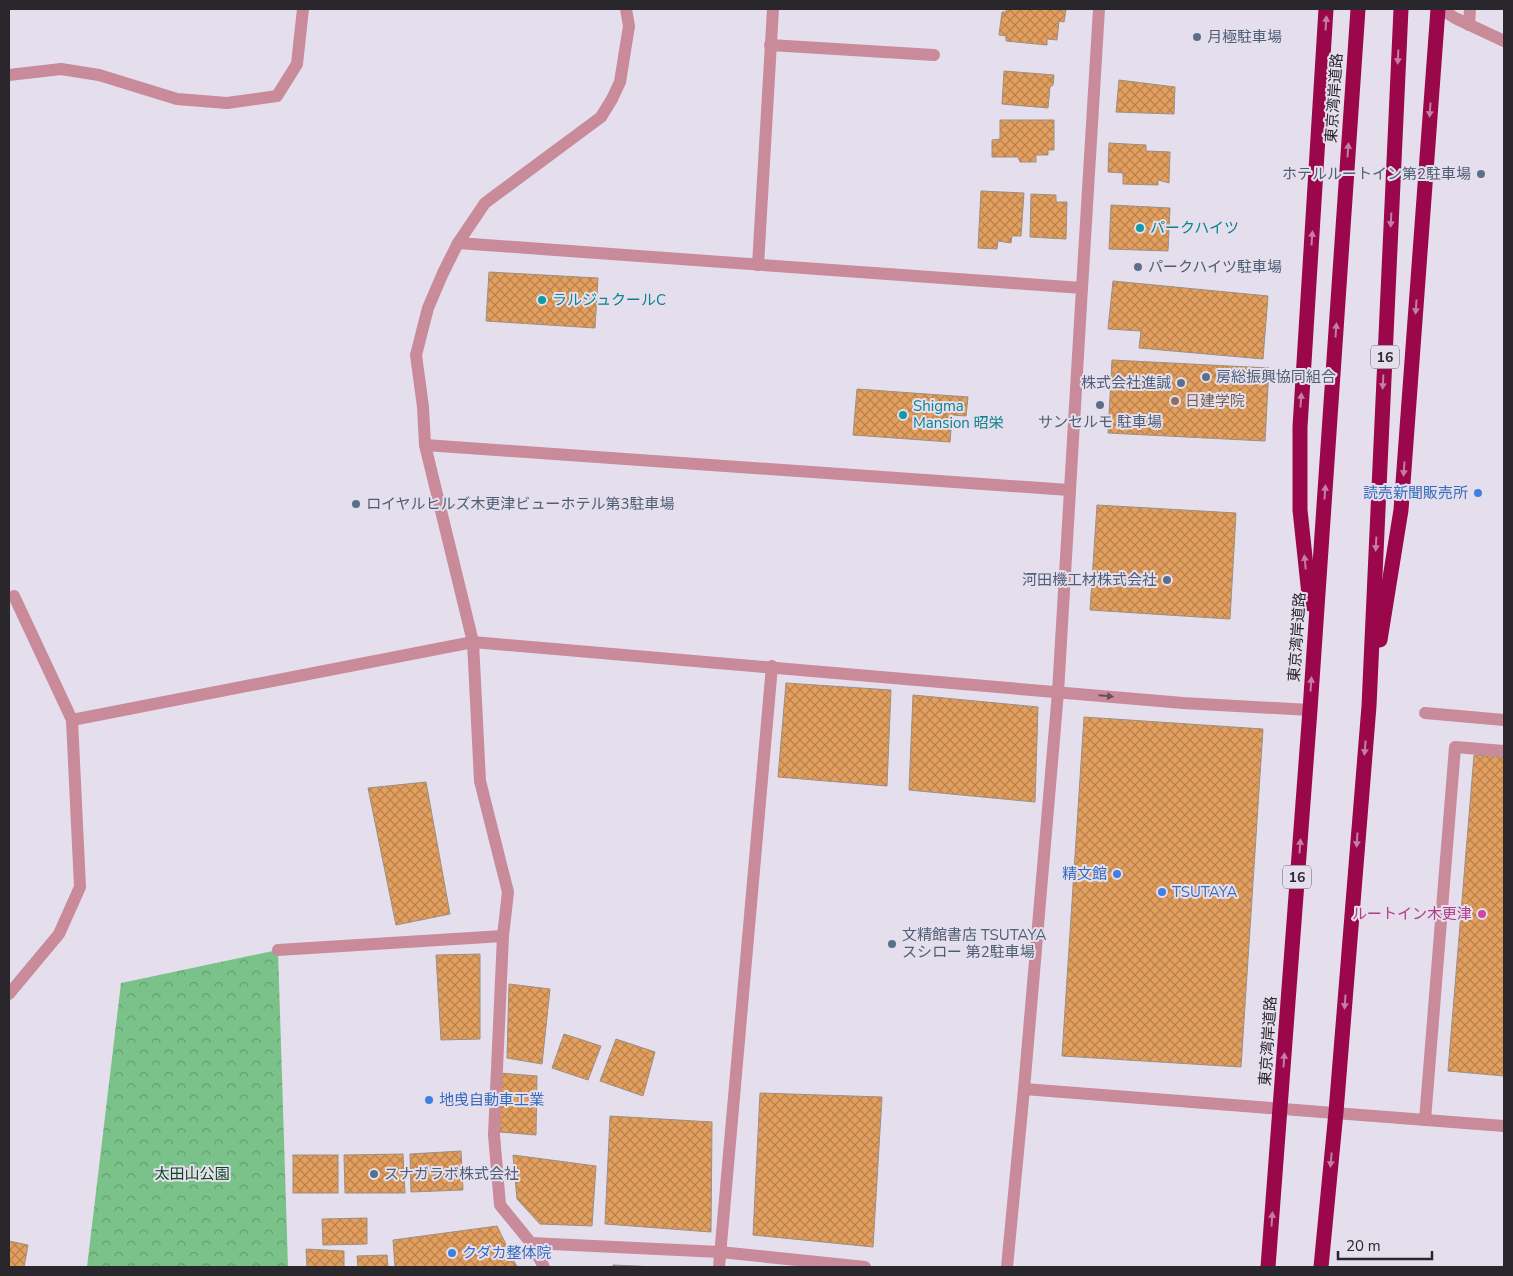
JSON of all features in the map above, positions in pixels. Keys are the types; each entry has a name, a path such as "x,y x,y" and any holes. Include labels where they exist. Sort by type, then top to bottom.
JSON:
{"highway":[{"name":"16","path":"1314,646 1300,510 1300,427 1326,9"},
{"name":"東京湾岸道路","path":"1268,1267 1310,710 1358,9"},
{"name":"16","path":"1321,1267 1336,1112 1369,706 1401,9"},
{"name":"16","path":"1369,706 1402,510 1439,9"}],"street":[{"path":"9,75 61,70 99,75 177,99 227,103 277,96 297,64 303,9"},
{"path":"544,1267 531,1243 500,1205 494,1135 502,936 508,892 480,782 473,642 425,445 423,407 416,355 428,308 458,244 485,202 601,117 612,99 620,82 630,26 626,9"},
{"path":"758,265 772,9"},
{"path":"1007,1267 1058,692 1098,9"},
{"path":"1439,9 1504,41"},
{"path":"1469,25 1470,9"},
{"path":"770,45 934,55"},
{"path":"458,244 1082,288"},
{"path":"425,445 1069,490"},
{"path":"9,994 59,934 80,888 72,720 14,596"},
{"path":"72,720 473,642 772,666 1183,703 1310,710"},
{"path":"719,1267 772,666"},
{"path":"1424,713 1504,720"},
{"path":"1426,1120 1455,747 1504,751"},
{"path":"278,950 502,936"},
{"path":"1024,1089 1504,1126"},
{"path":"531,1243 720,1252 865,1267"}],"green space":[{"name":"太田山公園","path":"278,950 288,1267 87,1267 121,983"}],"building":[{"path":"1006,9 1066,10 1064,22 1059,21 1057,40 1047,39 1047,45 1006,41 1006,36 999,35 1002,12 1006,12"},
{"path":"1004,71 1054,75 1053,85 1050,87 1048,108 1002,104"},
{"path":"1119,80 1175,87 1174,114 1116,112"},
{"path":"1000,120 1054,120 1054,150 1048,150 1048,155 1036,155 1036,162 1020,162 1018,157 992,157 992,140 1000,139"},
{"path":"1109,143 1146,145 1146,151 1170,152 1169,183 1158,180 1158,185 1123,184 1123,173 1108,172"},
{"path":"981,191 1024,193 1021,236 1012,236 1011,243 998,241 997,249 978,248"},
{"path":"1031,194 1056,195 1056,202 1067,202 1066,239 1030,237"},
{"name":"パークハイツ","path":"1111,205 1170,208 1168,251 1109,249"},
{"name":"ラルジュクールC","path":"489,272 598,278 595,328 486,321"},
{"path":"1113,281 1268,296 1263,359 1139,348 1141,331 1108,329"},
{"path":"1112,360 1269,368 1265,441 1108,433"},
{"name":"Shigma Mansion 昭栄","path":"857,389 968,397 966,416 952,415 950,442 853,435"},
{"path":"1097,505 1236,513 1230,619 1090,610"},
{"path":"786,683 891,690 887,786 778,777"},
{"path":"913,695 1038,707 1035,802 909,790"},
{"name":"TSUTAYA","path":"1084,717 1263,729 1241,1067 1062,1056"},
{"name":"ルートイン木更津","path":"1474,755 1504,757 1504,1076 1448,1071"},
{"path":"426,782 450,914 396,925 368,788"},
{"path":"480,954 480,1039 441,1040 436,955"},
{"path":"509,984 550,989 542,1064 507,1058"},
{"path":"564,1034 601,1046 588,1080 552,1068"},
{"path":"616,1039 655,1052 643,1096 600,1081"},
{"path":"500,1073 537,1076 536,1135 500,1132"},
{"path":"760,1093 882,1097 873,1247 753,1235"},
{"path":"610,1116 712,1122 711,1232 605,1224"},
{"path":"461,1151 463,1190 411,1192 410,1154"},
{"name":"スナガラボ株式会社","path":"403,1154 405,1193 345,1193 344,1155"},
{"path":"293,1155 338,1155 338,1193 293,1193"},
{"path":"513,1155 596,1166 592,1226 540,1224 517,1199"},
{"path":"367,1218 367,1244 323,1245 322,1219"},
{"name":"クダカ整体院","path":"497,1226 517,1267 395,1267 393,1240"},
{"path":"9,1241 28,1245 24,1267 9,1267"},
{"path":"306,1249 344,1251 344,1267 307,1267"},
{"path":"387,1255 388,1267 358,1267 357,1256"},
{"path":"613,1265 657,1267 613,1267"}],"place":[{"name":"月極駐車場","path":"1197,37"},
{"name":"ホテルルートイン第2駐車場","path":"1481,174"},
{"name":"パークハイツ","path":"1140,228"},
{"name":"パークハイツ駐車場","path":"1138,267"},
{"name":"ラルジュクールC","path":"542,300"},
{"name":"房総振興協同組合","path":"1206,377"},
{"name":"株式会社進誠","path":"1181,383"},
{"name":"日建学院","path":"1175,401"},
{"name":"サンセルモ 駐車場","path":"1100,405"},
{"name":"Shigma Mansion 昭栄","path":"903,415"},
{"name":"読売新聞販売所","path":"1478,493"},
{"name":"ロイヤルヒルズ木更津ビューホテル第3駐車場","path":"356,504"},
{"name":"河田機工材株式会社","path":"1167,580"},
{"name":"精文館","path":"1117,874"},
{"name":"TSUTAYA","path":"1162,892"},
{"name":"ルートイン木更津","path":"1482,914"},
{"name":"文精館書店 TSUTAYA スシロー 第2駐車場","path":"892,944"},
{"name":"地曵自動車工業","path":"429,1100"},
{"name":"スナガラボ株式会社","path":"374,1174"},
{"name":"クダカ整体院","path":"452,1253"}]}
